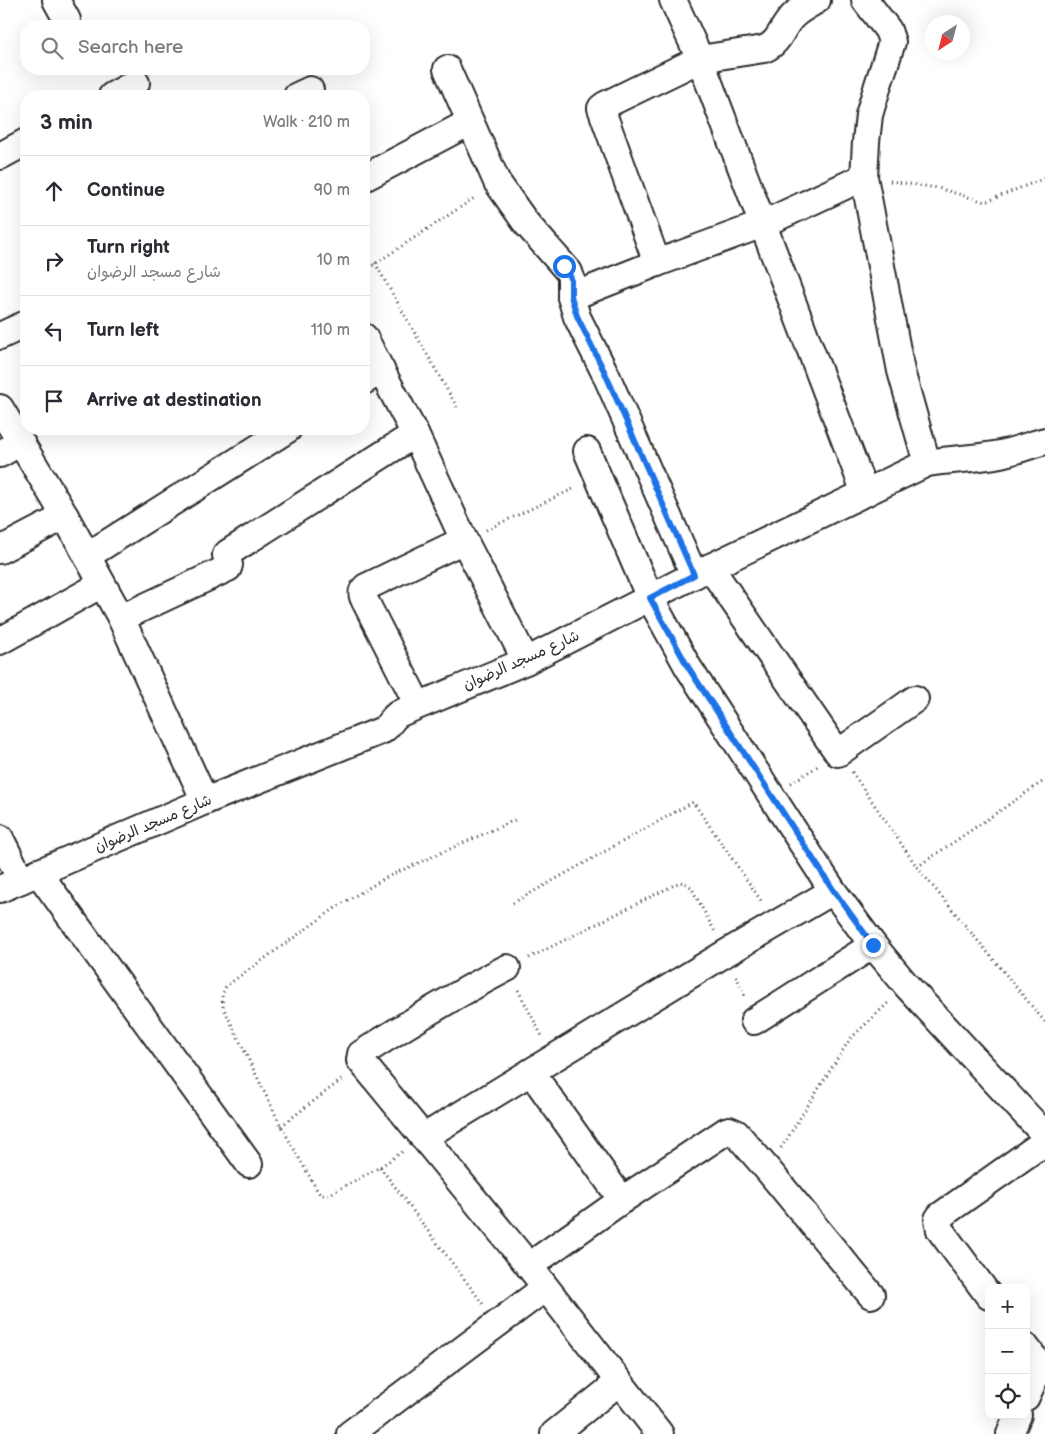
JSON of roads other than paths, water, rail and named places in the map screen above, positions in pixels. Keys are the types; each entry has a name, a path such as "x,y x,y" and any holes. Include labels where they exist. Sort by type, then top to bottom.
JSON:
{"street":[{"path":"674,0 700,59 865,493"},
{"path":"657,263 601,108 700,59 769,48 778,39 797,12 818,0"},
{"path":"865,0 888,30 892,42 869,116 864,178 901,371 927,463"},
{"path":"447,68 497,182 526,223 568,272 571,278 571,296 577,316 702,571 838,752 915,699"},
{"path":"123,90 136,83"},
{"path":"370,175 470,122"},
{"path":"0,156 20,145"},
{"path":"571,296 762,224 864,178"},
{"path":"0,336 20,327"},
{"path":"370,362 373,375 415,434 464,540 526,661"},
{"path":"11,428 65,516 120,618 206,801"},
{"path":"120,618 228,568 226,555 228,552 415,434"},
{"path":"87,556 279,435"},
{"name":"شارع مسجد الرضوان","path":"20,880 206,801 383,730 394,717 418,705 526,661 702,571 927,463 1002,454 1045,441"},
{"path":"587,451 650,598 688,667 834,891 873,945 907,986 1045,1135"},
{"path":"0,550 65,516"},
{"path":"418,705 364,599 362,591 366,587 464,540"},
{"path":"0,641 102,584"},
{"path":"0,838 20,880 249,1164"},
{"path":"424,1138 726,953 834,891"},
{"path":"754,1021 873,945"},
{"path":"507,968 443,1003 364,1052 360,1057 362,1063 529,1266 660,1434"},
{"path":"531,1072 622,1200"},
{"path":"529,1266 622,1200 726,1130 729,1130 736,1133 768,1170 870,1295"},
{"path":"985,1291 940,1230 938,1220 940,1216 1036,1148 1045,1146"},
{"path":"350,1434 545,1288"},
{"path":"1030,1384 1037,1362"},
{"path":"554,1434 619,1382"},
{"path":"1010,1434 1016,1419"}]}
